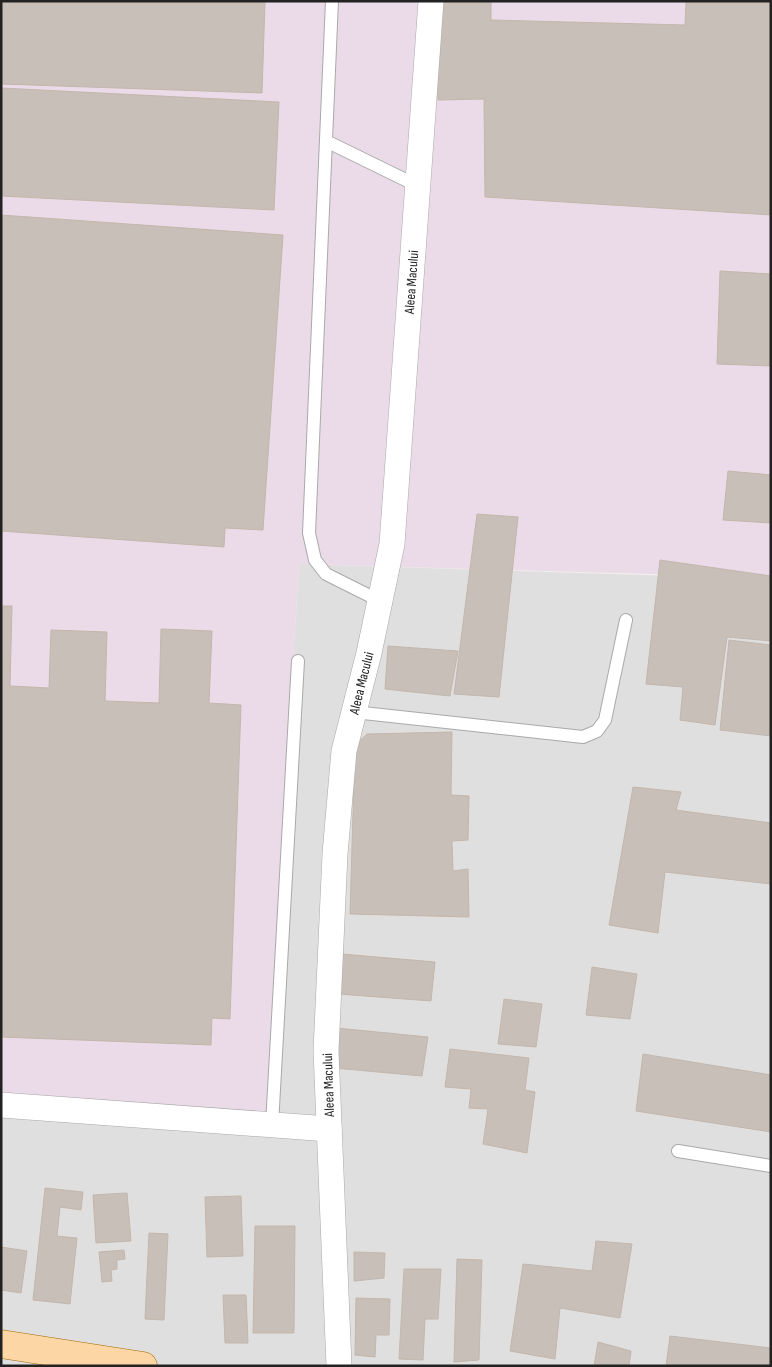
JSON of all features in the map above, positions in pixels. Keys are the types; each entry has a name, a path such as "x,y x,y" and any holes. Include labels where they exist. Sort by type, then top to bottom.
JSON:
{"main road":[{"path":"1,1344 143,1366"}],"street":[{"name":"Aleea Macului","path":"339,1366 326,1051 335,854 344,751 392,544 431,1"},
{"path":"1,1105 329,1129"}],"lane":[{"path":"332,1 308,533 315,560 326,574 380,601"},
{"path":"326,141 418,186"},
{"path":"354,712 583,737 597,731 605,720 626,620"},
{"path":"272,1125 298,661"},
{"path":"678,1151 771,1166"}],"shaded area":[{"path":"1,1 771,1 771,580 653,574 299,564 266,1111 1,1094"},
{"path":"299,564 771,579 771,1366 1,1366 1,1094 266,1111"}],"building":[{"path":"1,1 265,1 262,93 1,84"},
{"path":"436,1 491,1 491,20 685,25 686,1 771,1 771,215 485,197 484,99 438,100"},
{"path":"1,88 279,102 274,210 1,196"},
{"path":"1,215 283,235 263,530 225,528 224,547 1,531"},
{"path":"720,271 771,274 771,366 717,364"},
{"path":"728,471 771,475 771,523 723,520"},
{"path":"477,514 518,517 499,697 454,694"},
{"path":"660,560 771,576 771,641 727,637 715,725 680,720 683,687 646,684"},
{"path":"1,606 12,606 10,686 49,688 51,630 107,632 105,701 159,703 161,629 212,631 209,703 241,705 230,1019 212,1018 211,1045 1,1037"},
{"path":"729,640 771,645 771,736 720,730"},
{"path":"388,646 458,651 450,696 385,689"},
{"path":"452,732 451,795 469,796 468,840 452,841 453,871 468,869 469,917 350,914 355,745 367,734"},
{"path":"633,787 681,792 676,810 771,823 771,884 665,872 658,933 609,925"},
{"path":"342,954 435,962 431,1001 339,994"},
{"path":"592,967 637,974 630,1019 586,1015"},
{"path":"504,999 542,1004 536,1047 498,1044"},
{"path":"337,1028 428,1037 422,1076 334,1068"},
{"path":"450,1049 529,1058 525,1090 535,1092 527,1153 483,1144 488,1109 469,1108 471,1089 445,1087"},
{"path":"643,1054 771,1075 771,1132 636,1111"},
{"path":"45,1188 83,1192 81,1210 60,1207 57,1236 77,1238 70,1304 33,1300"},
{"path":"127,1193 131,1241 96,1243 93,1195"},
{"path":"241,1196 243,1256 207,1257 205,1197"},
{"path":"255,1226 295,1226 294,1333 253,1333"},
{"path":"149,1233 168,1234 164,1320 145,1319"},
{"path":"596,1241 632,1244 620,1318 560,1308 555,1359 510,1351 523,1264 592,1271"},
{"path":"1,1247 27,1251 21,1293 1,1290"},
{"path":"124,1250 125,1259 117,1260 117,1269 111,1270 112,1281 102,1282 99,1252"},
{"path":"354,1252 385,1253 384,1278 354,1281"},
{"path":"457,1259 482,1260 479,1360 454,1362"},
{"path":"404,1269 441,1269 438,1319 425,1319 423,1360 399,1359"},
{"path":"223,1295 246,1295 248,1343 225,1343"},
{"path":"356,1298 390,1299 389,1335 376,1335 375,1357 355,1355"},
{"path":"670,1336 771,1348 771,1366 666,1366"},
{"path":"598,1342 631,1351 629,1366 594,1366"}]}
